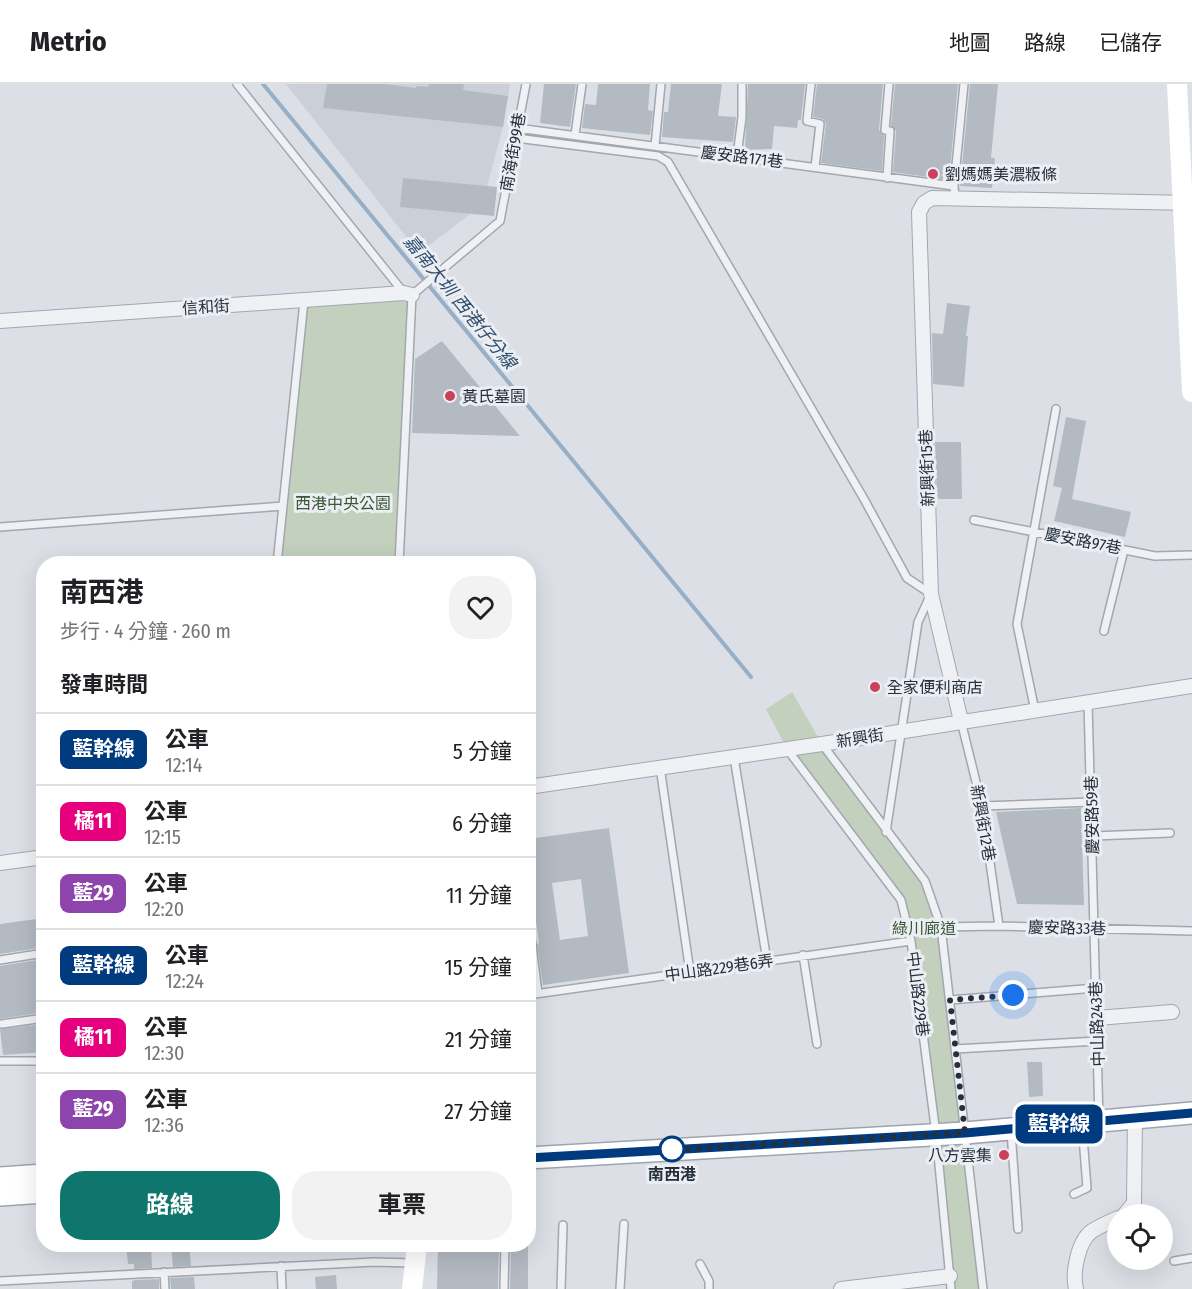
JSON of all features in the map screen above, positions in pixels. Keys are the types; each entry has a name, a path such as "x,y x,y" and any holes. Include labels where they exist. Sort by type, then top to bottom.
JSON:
{"main road":[{"path":"1180,89 1187,203 1192,392"},
{"path":"536,1158 965,1133 1091,1120 1192,1113"},
{"path":"0,1178 36,1176"},
{"path":"0,1195 36,1193"},
{"path":"412,1289 416,1254"}],"street":[{"name":"慶安路171巷","path":"919,212 924,203 932,198 954,192 1187,203"},
{"name":"新興街15巷","path":"919,212 931,594 961,721"},
{"name":"信和街","path":"0,321 408,294"},
{"name":"新興街","path":"536,786 903,732 1192,686"},
{"path":"0,863 36,857"},
{"path":"1097,1018 1172,1012"},
{"path":"1133,1204 1135,1117"},
{"path":"1076,1289 1074,1281 1077,1258 1089,1233 1107,1224"},
{"path":"842,1289 950,1282"}],"lane":[{"path":"237,84 408,294 399,556"},
{"name":"南海街99巷","path":"408,294 438,274 500,221 526,84"},
{"path":"574,135 582,84"},
{"path":"655,146 661,84"},
{"path":"737,156 742,117 742,84"},
{"path":"811,84 807,121 820,124 815,166"},
{"path":"887,178 890,131 885,130 889,84"},
{"path":"954,192 963,84"},
{"name":"慶安路171巷","path":"517,128 815,166 954,192"},
{"path":"516,138 658,156 668,162 864,499 907,578 931,594 918,622 886,832"},
{"path":"278,556 304,301"},
{"path":"1035,711 1017,624 1056,409"},
{"path":"0,527 283,506"},
{"name":"慶安路97巷","path":"974,520 1155,556 1192,555"},
{"path":"1104,631 1124,550"},
{"name":"慶安路59巷","path":"1088,702 1094,928"},
{"name":"新興街12巷","path":"961,721 982,806 999,926"},
{"path":"822,744 925,881 941,927 983,1289"},
{"name":"中山路229巷","path":"787,748 901,900 911,941 936,1134 950,1282"},
{"path":"734,757 767,961"},
{"path":"660,767 690,972"},
{"path":"982,806 1092,802"},
{"path":"1092,836 1170,833"},
{"name":"慶安路33巷","path":"941,927 999,926 1192,931"},
{"name":"中山路243巷","path":"1074,1194 1087,1188 1098,1041 1094,928"},
{"name":"中山路229巷6弄","path":"538,993 911,941"},
{"path":"0,960 36,954"},
{"path":"803,955 817,1044"},
{"path":"536,977 538,993"},
{"path":"950,1000 1096,988"},
{"path":"2,1024 36,1019"},
{"path":"955,1048 1098,1041"},
{"path":"0,1061 36,1061"},
{"path":"1011,1128 1018,1228"},
{"path":"620,1289 624,1224"},
{"path":"561,1289 563,1225"},
{"path":"504,1289 505,1252"},
{"path":"0,1281 374,1262 416,1254"},
{"path":"1174,1261 1192,1258"},
{"path":"700,1264 709,1281 709,1289"},
{"path":"281,1266 282,1289"},
{"path":"164,1272 165,1289"}],"shaded area":[{"path":"286,84 510,84 503,127 482,205 419,253"}],"green space":[{"name":"西港中央公園","path":"412,295 399,556 279,556 304,301"},
{"name":"綠川廊道","path":"792,692 822,744 925,881 941,927 983,1289 951,1289 911,941 901,900 787,749 766,709"}],"building":[{"path":"327,84 384,84 416,88 417,86 428,87 429,84 464,84 463,90 508,96 503,127 323,108"},
{"path":"544,84 576,84 570,127 540,123"},
{"path":"598,84 650,84 648,110 653,111 650,135 582,128 585,104 596,105"},
{"path":"671,84 722,84 718,116 736,117 733,142 662,137 664,112 668,112"},
{"path":"748,84 805,84 801,120 798,120 797,128 774,126 772,149 745,150"},
{"path":"817,84 883,84 879,130 884,136 882,171 821,163 826,124 823,119 813,117"},
{"path":"895,84 958,84 949,180 893,172 896,131 891,125"},
{"path":"970,84 998,84 991,158 995,158 992,188 960,186"},
{"path":"403,178 497,187 494,216 400,207"},
{"path":"947,303 970,306 964,387 933,384 932,333 943,334"},
{"name":"黃氏墓園","path":"442,341 520,436 412,433 415,359"},
{"path":"1066,417 1086,421 1072,499 1131,512 1125,537 1054,521 1062,488 1053,486"},
{"path":"935,442 961,442 962,499 937,499"},
{"path":"1081,808 1084,905 1017,904 996,812"},
{"path":"609,828 629,973 543,985 537,944 539,943 536,922 536,838","holes":["581,879 588,936 560,940 552,883"]},
{"path":"36,919 36,948 0,954 0,924"},
{"path":"36,960 36,1013 0,1019 0,966"},
{"path":"36,1025 36,1053 3,1055 0,1029"},
{"path":"1027,1062 1042,1062 1043,1096 1029,1097"},
{"path":"127,1252 151,1252 152,1268 134,1269 134,1264 128,1264"},
{"path":"172,1252 190,1252 191,1266 173,1267"},
{"path":"438,1252 499,1252 498,1289 437,1289"},
{"path":"511,1252 528,1252 528,1289 510,1289"},
{"path":"336,1275 337,1289 316,1289 315,1277"},
{"path":"194,1277 195,1289 171,1289 170,1278"},
{"path":"159,1279 159,1289 132,1289 132,1281"}],"waterway":[{"name":"嘉南大圳 西港仔分線","path":"263,84 751,677"}],"bus line":[{"name":"藍幹線","path":"536,1158 965,1133 1192,1113"}],"place":[{"name":"劉媽媽美濃粄條","path":"933,174"},
{"name":"黃氏墓園","path":"450,396"},
{"name":"全家便利商店","path":"875,687"},
{"name":"南西港","path":"672,1149"},
{"name":"八方雲集","path":"1004,1155"}],"route":[{"path":"672,1149 664,1150 965,1133 950,1000 1013,995"}]}
